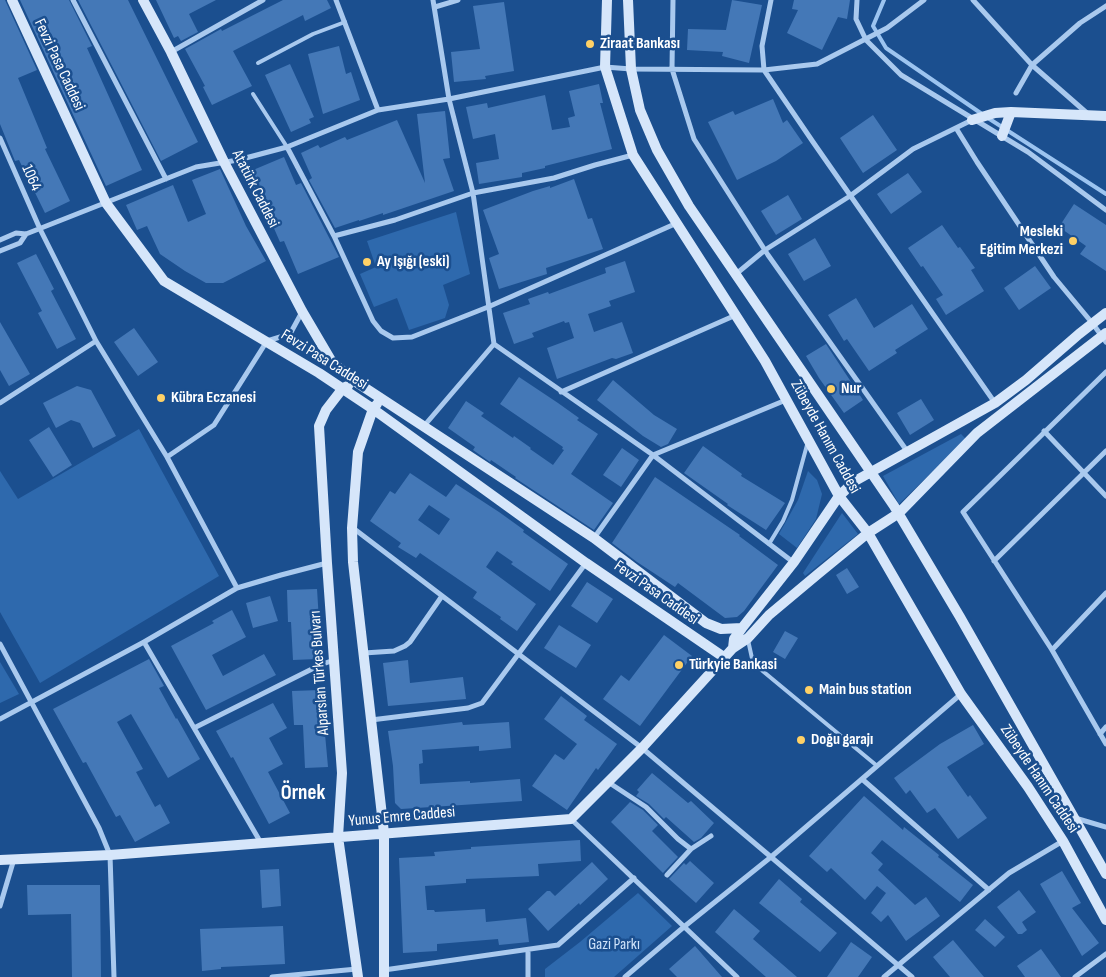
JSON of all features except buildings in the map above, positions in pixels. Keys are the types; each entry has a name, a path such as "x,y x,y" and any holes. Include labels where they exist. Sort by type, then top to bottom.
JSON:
{"street":[{"name":"Fevzi Pasa Caddesi","path":"12,0 106,203 164,281 343,388 373,408 586,562 725,658"},
{"path":"73,0 166,179"},
{"name":"Atatürk Caddesi","path":"143,0 171,52 224,162 302,311 332,362 356,382"},
{"path":"171,52 263,0"},
{"path":"336,0 378,110"},
{"path":"433,0 449,99 473,193 494,344 652,456 794,562"},
{"path":"435,7 458,0"},
{"name":"Zübeyde Hanım Caddesi","path":"607,0 605,67 633,155 765,361 839,496 868,533 961,694 1028,786 1063,841 1106,920"},
{"name":"Zübeyde Hanım Caddesi","path":"628,0 631,69 640,110 657,150 689,206 899,513 1106,874"},
{"path":"673,0 672,69 694,139 765,250 907,451"},
{"path":"771,0 762,46 764,70 995,403"},
{"path":"857,0 856,19 866,40 901,75 1003,134 1106,210"},
{"path":"0,240 16,233 26,234 196,167 258,156 287,147 378,110 449,99 605,67 631,69 764,70 817,64 887,28 924,0"},
{"path":"972,0 1032,65 1090,116"},
{"path":"1016,93 1032,65 1080,22 1106,6"},
{"path":"736,274 765,250 850,196 913,149 975,118 995,112 1010,116 1106,116"},
{"path":"1003,134 1010,116"},
{"path":"738,977 571,819 642,748 733,648 748,638 769,615 868,533 899,513 977,433 1105,339 1054,277 956,128"},
{"name":"1064","path":"0,138 40,228 96,341 168,457 237,588"},
{"path":"287,147 334,236 373,321 387,335 399,338 412,337 488,307 676,223"},
{"path":"334,236 395,220 473,193 554,178 633,155"},
{"path":"0,251 20,243 26,234"},
{"path":"168,457 214,425 267,342 290,334 302,311"},
{"path":"733,648 734,639 742,628 794,562 839,496 855,481 995,403 1106,314"},
{"path":"561,392 736,315"},
{"path":"0,402 96,341"},
{"path":"424,426 494,344"},
{"path":"1106,372 963,512 1052,650 1106,744"},
{"name":"Fevzi Pasa Caddesi","path":"356,382 594,538 706,623 721,629 742,628"},
{"name":"Alparslan Türkes Bulvarı","path":"356,382 343,388 326,410 319,426 326,563 342,773 338,837 357,973"},
{"path":"382,398 373,408 358,452 352,528 353,562 384,833 383,973 558,945 634,878"},
{"path":"594,538 652,456 786,400"},
{"path":"1044,431 1106,496"},
{"path":"994,561 1106,451"},
{"path":"352,528 642,748 912,977"},
{"path":"371,720 468,708 482,703 517,653 586,562"},
{"path":"0,719 144,642 237,588 326,563"},
{"path":"1052,650 1106,593"},
{"path":"363,654 394,651 406,646 442,596"},
{"path":"144,642 261,844"},
{"path":"0,644 99,828 110,855 114,977"},
{"path":"194,728 320,665 334,660"},
{"path":"625,977 771,857 961,694"},
{"path":"1100,734 1106,727"},
{"path":"862,779 989,890"},
{"path":"608,782 646,807 678,839 691,849"},
{"path":"1074,818 1106,827"},
{"name":"Yunus Emre Caddesi","path":"0,860 110,855 571,819"},
{"path":"667,876 691,849 711,836"},
{"path":"884,977 1009,873 1063,841"},
{"path":"0,906 14,859"},
{"path":"528,951 528,977"},
{"path":"1075,977 1106,954"},
{"path":"272,977 357,973"}],"lane":[{"path":"258,63 312,34 345,22"},
{"path":"254,94 287,147"},
{"path":"769,544 783,521 792,500 808,440"},
{"path":"748,638 752,663 876,765"}],"green space":[{"path":"456,212 470,274 443,285 449,305 445,318 409,330 397,298 374,307 360,274 376,267 367,241"},
{"path":"139,429 219,576 40,683 0,612 0,471 18,499"},
{"path":"961,434 966,439 899,504 883,476"},
{"path":"808,471 817,480 822,494 816,519 797,548 779,534 798,500"},
{"path":"842,513 858,534 805,576 803,573"},
{"path":"0,662 19,694 0,703"},
{"name":"Gazi Parkı","path":"638,893 672,926 614,977 545,977 545,969"}],"waterway":[{"path":"884,0 873,26 886,48 982,114"},
{"path":"988,118 1106,194"}],"place":[{"name":"Ziraat Bankası","path":"590,44"},
{"name":"Mesleki Egitim Merkezi","path":"1073,241"},
{"name":"Ay Işığı (eski)","path":"367,262"},
{"name":"Nur","path":"831,389"},
{"name":"Kübra Eczanesi","path":"161,398"},
{"name":"Türkyie Bankasi","path":"679,665"},
{"name":"Main bus station","path":"809,690"},
{"name":"Doğu garajı","path":"801,740"}],"district":[{"name":"Örnek","path":"303,794"}]}
